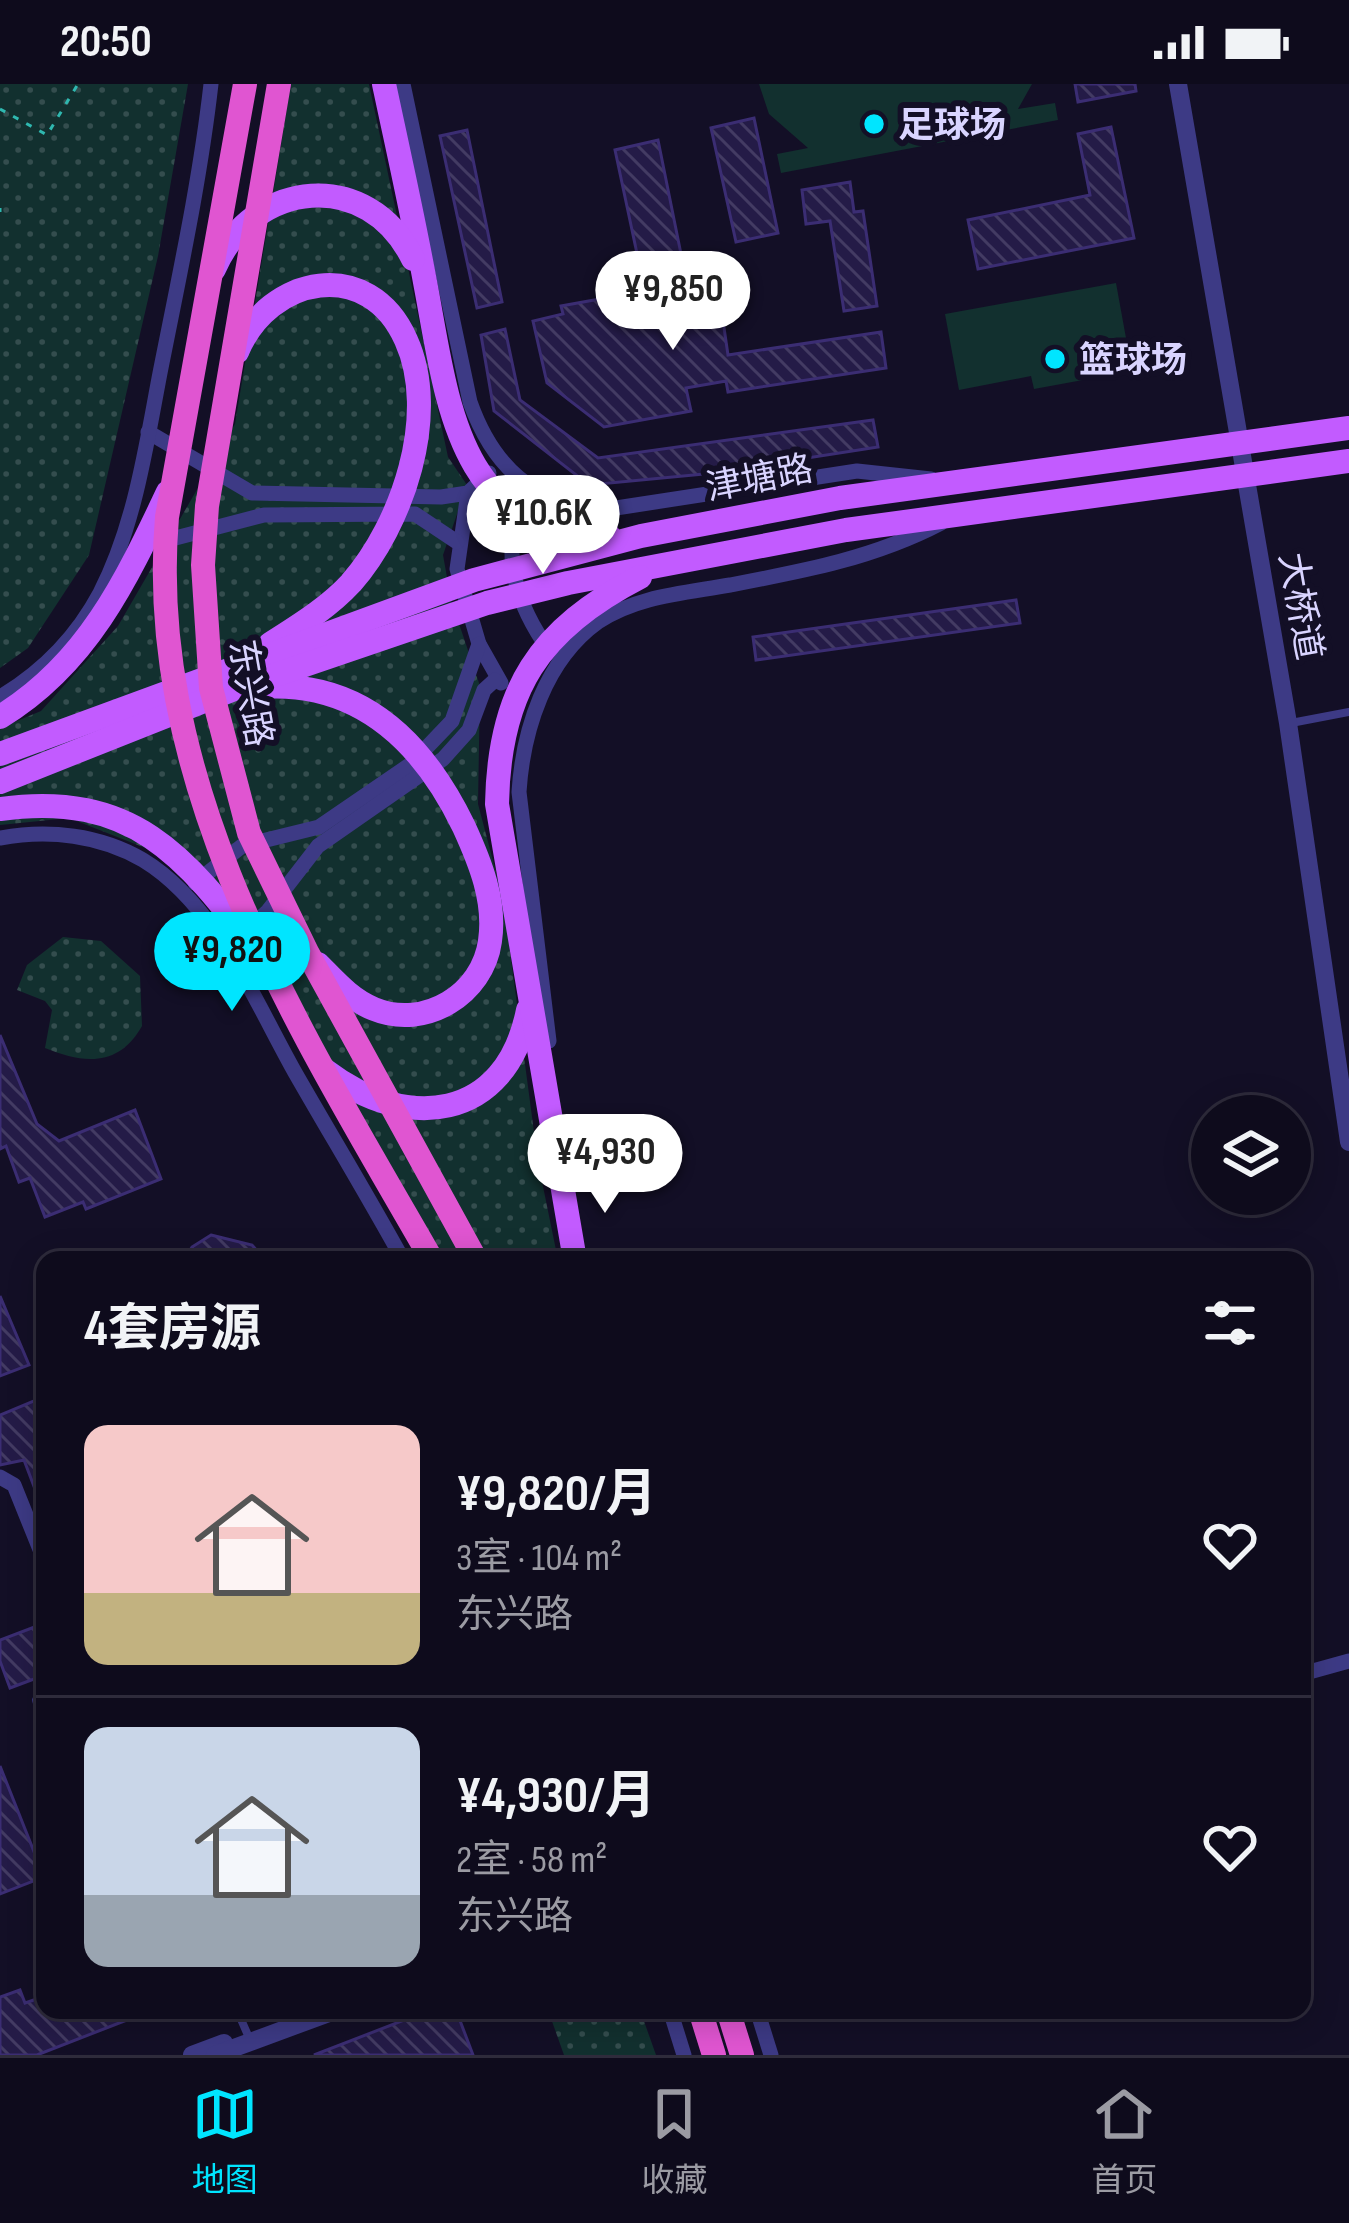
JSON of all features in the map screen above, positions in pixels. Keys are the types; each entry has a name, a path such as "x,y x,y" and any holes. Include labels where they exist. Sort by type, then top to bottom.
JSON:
{"highway":[{"name":"东兴路","path":"245,84 174,479 163,610 176,707 213,831 272,970 326,1071 354,1100 428,1251"},
{"name":"东兴路","path":"279,84 229,370 203,565 211,688 249,832 307,952 471,1251"},
{"path":"703,2019 714,2055"},
{"path":"731,2019 742,2055"}],"main road":[{"path":"384,84 451,419 481,475 518,508 554,527 596,536 641,536"},
{"path":"206,289 221,253 247,219 302,194 343,197 395,230 425,283"},
{"path":"229,370 251,324 266,308 304,288 341,286 375,300 399,328 412,363 417,404 404,486 368,560 331,602 232,680"},
{"name":"津塘路","path":"0,782 474,580 641,536 840,498 1349,428"},
{"name":"津塘路","path":"0,754 487,603 846,530 1349,461"},
{"path":"0,717 52,679 109,613 174,479"},
{"path":"573,1251 497,804 505,725 533,660 561,629 586,606 663,565"},
{"path":"232,680 329,692 384,719 442,785 483,874 492,919 487,959 463,992 437,1010 405,1016 374,1009 346,991 307,952"},
{"path":"0,809 60,805 114,817 158,838 204,880 272,970"},
{"path":"354,1100 421,1110 470,1097 504,1066 523,1030 530,1002"}],"street":[{"path":"0,697 26,681 68,640 98,596 119,550 148,432 211,84"},
{"path":"403,84 470,402 499,462 534,490 565,504 603,509 857,471 964,484"},
{"name":"大桥道","path":"1178,84 1342,1044 1349,1142"},
{"path":"148,432 252,493 468,493"},
{"path":"499,462 468,493 457,542 457,568 478,644 495,680 541,699"},
{"path":"534,490 515,522 509,551 530,623 558,662"},
{"path":"119,550 288,514 415,514 457,542"},
{"path":"585,1251 550,1049 519,792 522,751 558,662 598,622 648,600 842,562 898,546 949,519"},
{"path":"183,893 242,846 319,827 411,764 452,721 478,644"},
{"path":"224,949 267,912 318,846 443,759 469,730 484,691 495,680"},
{"path":"0,838 26,833 93,839 146,862 183,893 224,949 399,1251"},
{"path":"0,1477 14,1485 36,1540"},
{"path":"1311,1671 1349,1660"},
{"path":"249,2038 292,2019"},
{"path":"205,2054 309,2019"},
{"path":"673,2019 684,2055"},
{"path":"760,2019 771,2055"}],"lane":[{"path":"1288,723 1349,712"},
{"path":"241,2019 249,2038"}],"path":[{"path":"0,109 47,135 78,84"}],"green space":[{"path":"0,84 188,84 158,256 89,555 28,648 0,668"},
{"path":"291,84 369,84 448,457 467,485 443,555 451,600 480,686 478,804 503,899 538,1162 556,1251 436,1251 277,971 153,851 69,818 0,825 0,728 41,711 118,626 235,424"},
{"path":"759,84 1032,84 1018,109 1055,103 1058,120 781,173 777,154 808,148 769,114"},
{"path":"1116,283 1132,371 1034,389 1031,376 959,390 945,314"},
{"path":"63,937 101,941 140,976 142,1026 123,1049 111,1055 87,1059 45,1048 52,1010 45,1001 17,990 27,965"},
{"path":"551,2019 643,2019 656,2055 564,2055"}],"building":[{"path":"1075,84 1135,84 1136,91 1078,102"},
{"path":"754,118 778,233 736,242 711,128"},
{"path":"1111,127 1134,238 978,269 968,220 1090,195 1078,134"},
{"path":"467,130 502,302 477,308 440,136"},
{"path":"658,140 681,254 639,263 615,150"},
{"path":"850,182 854,212 863,211 877,306 844,311 830,221 806,224 802,190"},
{"path":"716,273 728,355 881,332 886,368 728,392 726,381 686,388 691,411 604,427 547,383 533,321 563,314 561,306 683,284 682,279"},
{"path":"505,329 520,400 598,458 873,420 878,447 704,474 589,485 494,411 481,335"},
{"path":"1016,600 1020,623 756,660 753,637"},
{"path":"0,1035 37,1124 59,1141 135,1110 161,1179 86,1209 83,1202 45,1217 30,1178 19,1182 6,1146 0,1149"},
{"path":"211,1235 252,1245 257,1251 190,1251"},
{"path":"0,1296 29,1365 0,1376"},
{"path":"36,1400 36,1492 24,1460 0,1465 0,1415"},
{"path":"36,1626 36,1678 10,1688 0,1661 0,1640"},
{"path":"0,1766 36,1857 36,1880 0,1894"},
{"path":"20,1990 25,2003 36,1999 36,2019 129,2019 37,2055 0,2055 0,1997"},
{"path":"407,2019 459,2019 473,2055 314,2055"}],"place":[{"name":"足球场","path":"874,124"},
{"name":"篮球场","path":"1055,359"}]}
